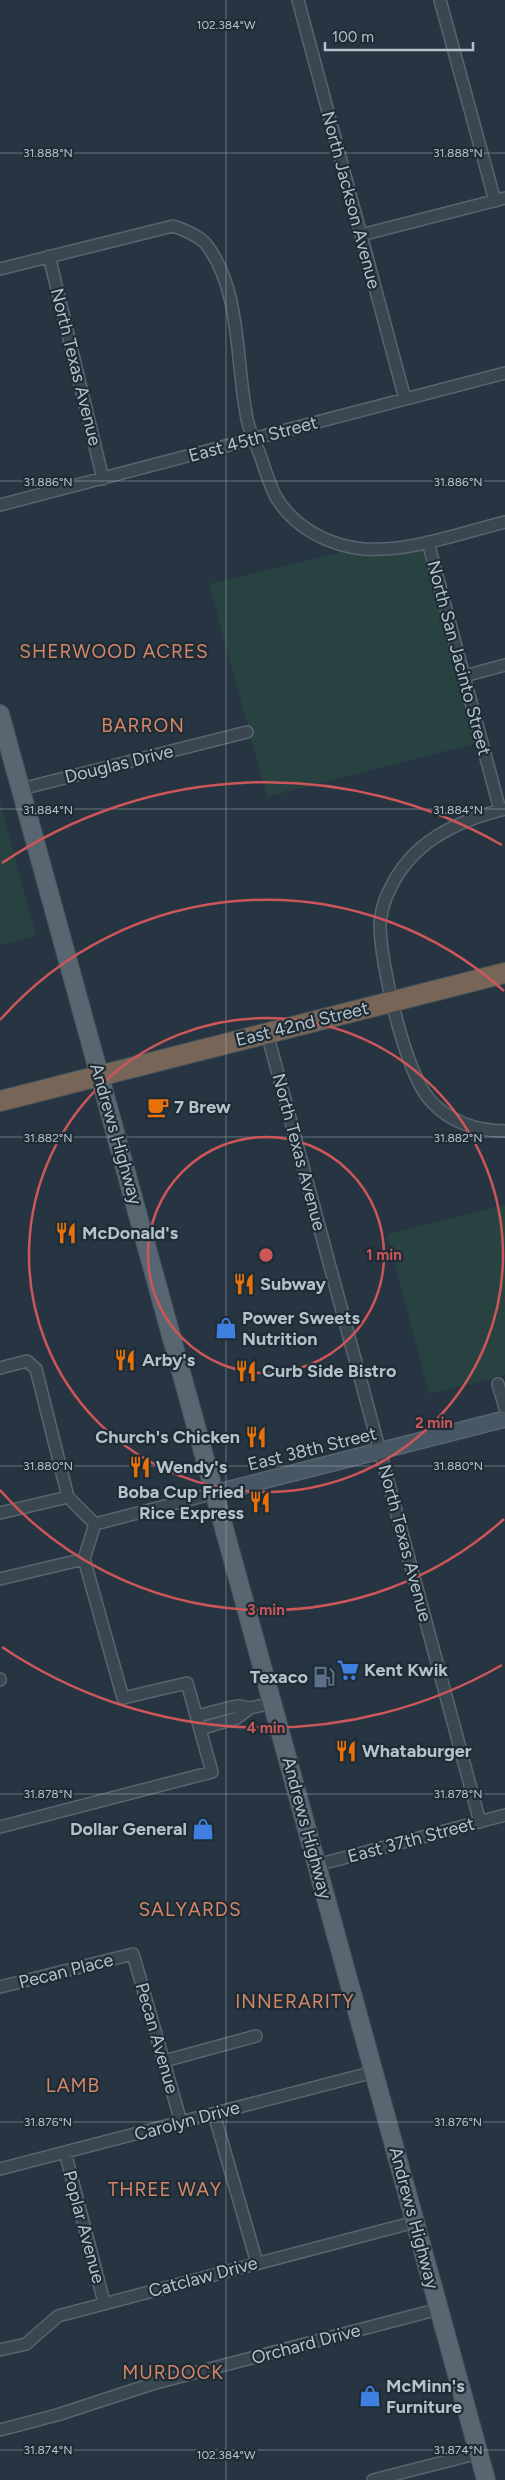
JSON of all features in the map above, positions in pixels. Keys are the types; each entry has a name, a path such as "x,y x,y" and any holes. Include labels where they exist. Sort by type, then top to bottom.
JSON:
{"highway":[{"name":"East 42nd Street","path":"0,1101 505,972"}],"main road":[{"name":"Andrews Highway","path":"0,714 486,2480"}],"street":[{"name":"North Jackson Avenue","path":"298,0 405,399"},
{"path":"361,235 500,199 440,0"},
{"name":"North San Jacinto Street","path":"0,269 173,226 190,233 204,242 219,264 230,302 240,351 248,423 276,497 285,510 312,532 337,544 362,549 389,548 428,542 502,809 457,824 437,835 412,856 390,888 381,914 381,939 393,1001 413,1074 430,1100 452,1118 464,1124 505,1131"},
{"name":"North Texas Avenue","path":"49,256 103,479"},
{"name":"East 45th Street","path":"0,505 505,373"},
{"path":"428,542 505,522"},
{"path":"464,676 505,665"},
{"name":"Douglas Drive","path":"21,789 247,732"},
{"name":"North Texas Avenue","path":"267,1033 480,1822"},
{"path":"0,1368 27,1361 36,1368 68,1497 95,1524"},
{"path":"498,1384 505,1408"},
{"name":"East 38th Street","path":"215,1493 505,1419"},
{"path":"95,1524 215,1493"},
{"path":"0,1513 68,1497"},
{"path":"0,1827 212,1772 187,1683 123,1698 84,1558 95,1524"},
{"path":"0,1579 84,1558"},
{"path":"197,1716 232,1707 250,1708 272,1703"},
{"path":"200,1729 237,1718 250,1708"},
{"name":"East 37th Street","path":"317,1864 505,1815"},
{"name":"Pecan Place","path":"0,1987 133,1954"},
{"name":"Pecan Avenue","path":"133,1954 181,2122"},
{"path":"164,2061 256,2036"},
{"name":"Carolyn Drive","path":"0,2169 374,2072"},
{"path":"214,2114 257,2263"},
{"name":"Poplar Avenue","path":"65,2152 104,2302"},
{"name":"Catclaw Drive","path":"0,2350 26,2344 58,2316 104,2302 415,2222"},
{"name":"Orchard Drive","path":"0,2430 57,2415 152,2384 439,2309"},
{"path":"373,2480 479,2453"}],"green space":[{"path":"428,542 481,742 267,797 209,584 347,551"},
{"path":"0,801 36,936 0,945"},
{"path":"505,1205 505,1375 429,1394 387,1234"}],"place":[{"name":"7 Brew","path":"158,1107"},
{"name":"McDonald's","path":"66,1233"},
{"name":"Subway","path":"244,1284"},
{"name":"Power Sweets Nutrition","path":"226,1328"},
{"name":"Arby's","path":"125,1360"},
{"name":"Curb Side Bistro","path":"246,1371"},
{"name":"Church's Chicken","path":"256,1437"},
{"name":"Wendy's","path":"140,1467"},
{"name":"Boba Cup Fried Rice Express","path":"260,1502"},
{"name":"Kent Kwik","path":"348,1670"},
{"name":"Texaco","path":"324,1677"},
{"name":"Whataburger","path":"346,1751"},
{"name":"Dollar General","path":"203,1829"},
{"name":"McMinn's Furniture","path":"370,2396"}],"district":[{"name":"SHERWOOD ACRES","path":"114,651"},
{"name":"BARRON","path":"143,725"},
{"name":"SALYARDS","path":"190,1909"},
{"name":"INNERARITY","path":"295,2001"},
{"name":"LAMB","path":"73,2085"},
{"name":"THREE WAY","path":"165,2189"},
{"name":"MURDOCK","path":"173,2372"}]}
